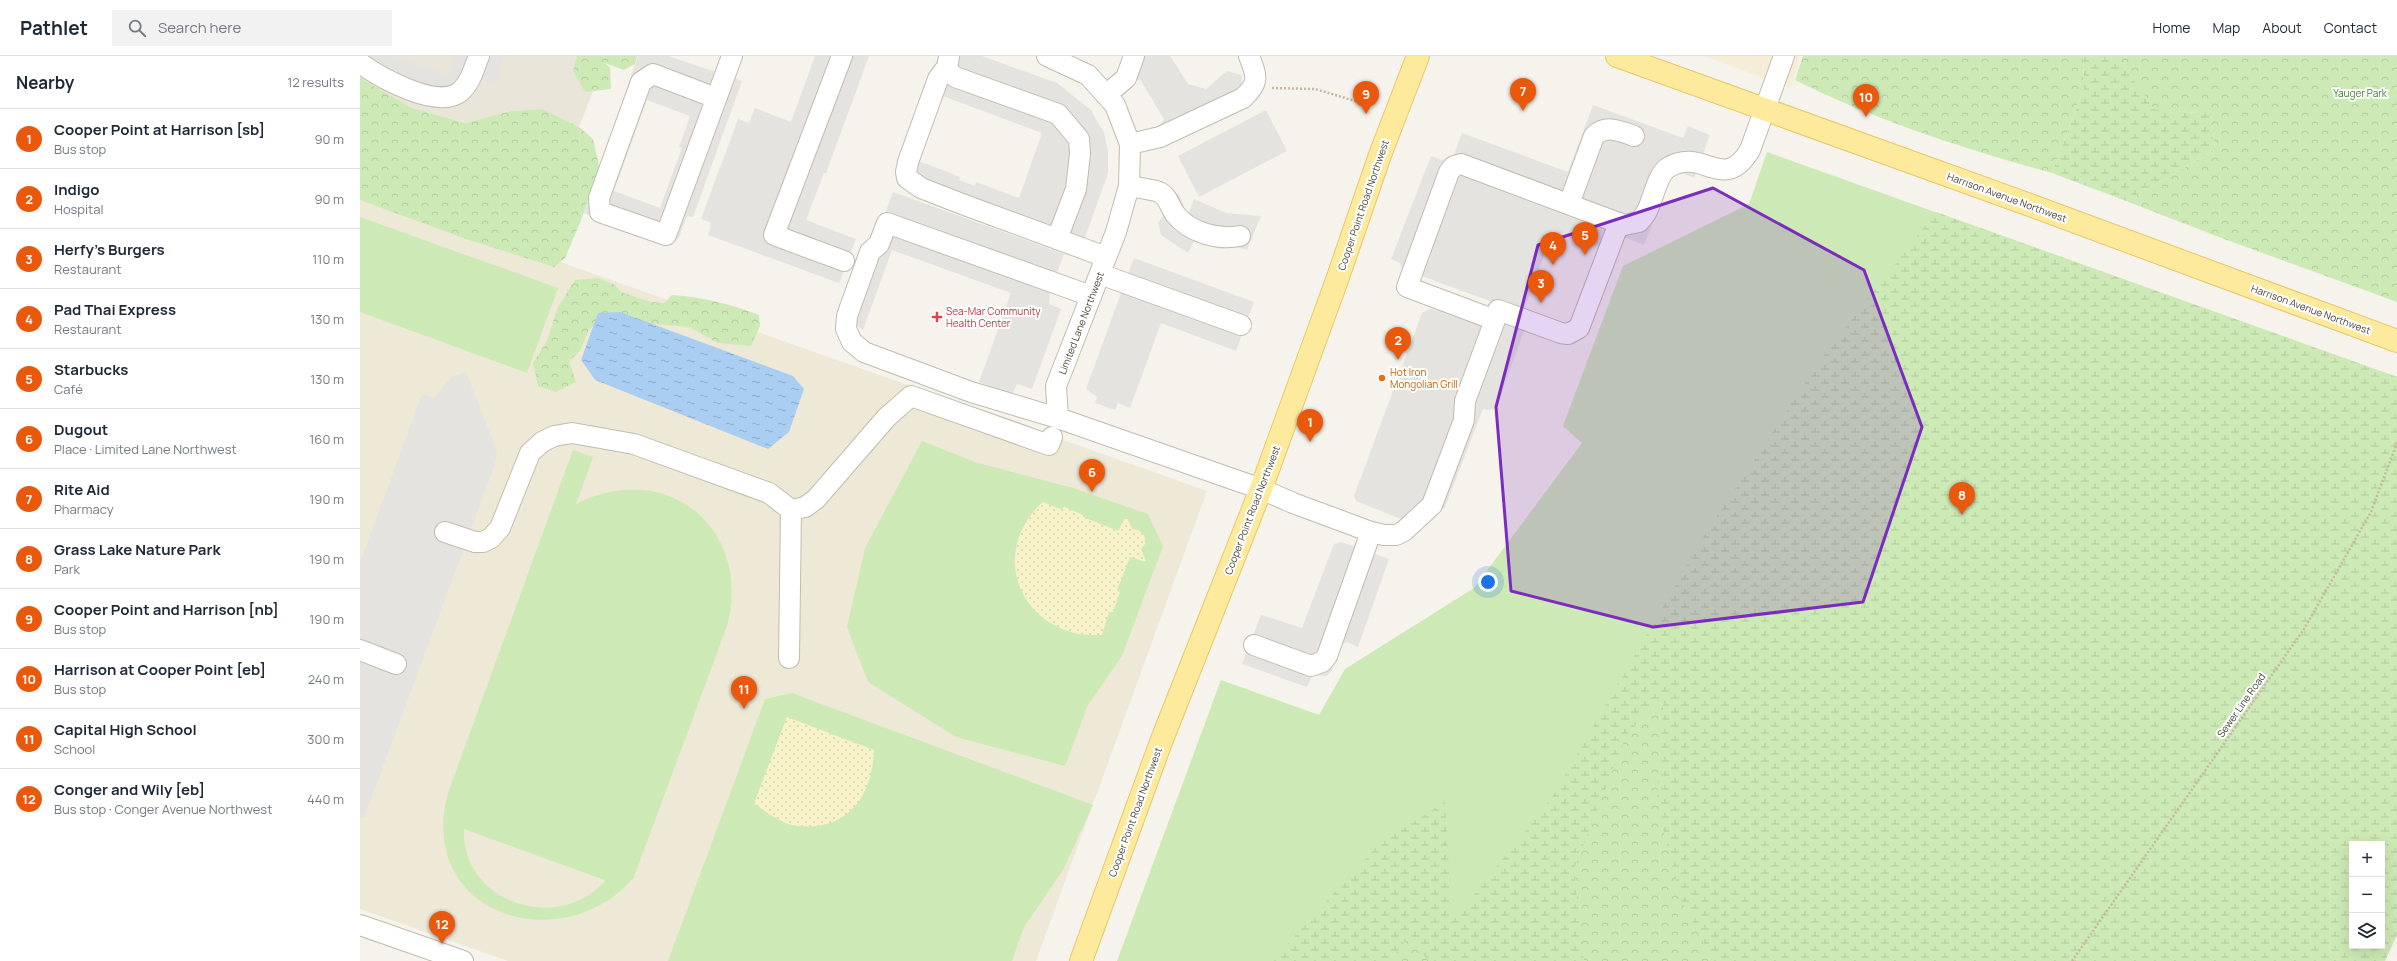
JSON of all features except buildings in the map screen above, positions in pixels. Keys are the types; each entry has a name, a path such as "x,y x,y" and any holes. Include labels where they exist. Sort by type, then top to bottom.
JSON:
{"main road":[{"name":"Cooper Point Road Northwest","path":"1081,961 1161,742 1261,489 1337,280 1380,154 1418,56"},
{"name":"Harrison Avenue Northwest","path":"1617,56 1643,60 1764,110 2038,208 2397,341"}],"street":[{"path":"360,63 378,76 415,91 443,97 460,92 469,82 479,56"},
{"path":"716,98 653,74 641,82 599,198 600,212 666,235 732,56"},
{"path":"842,56 774,235 844,261"},
{"name":"Limited Lane Northwest","path":"1048,56 1088,75 1115,105 1130,144 1128,186 1103,265 1056,386 1058,418"},
{"path":"1106,95 1126,78 1134,56"},
{"path":"1130,144 1160,137 1243,98 1253,88 1256,79 1249,56"},
{"path":"1091,296 887,223 879,244 870,252 847,316 846,328 852,342 864,352 971,392 1058,418 1261,489 1293,503 1371,532 1384,535 1396,535 1404,531 1432,505 1464,420 1465,402 1495,320 1407,287 1448,172 1454,166 1461,164 1624,225 1638,222 1646,213 1659,180 1667,167 1683,162 1701,163 1723,170 1733,169 1741,164 1750,150 1784,56"},
{"path":"948,63 955,77 1058,114 1079,139 1080,154 1076,189 1057,239"},
{"path":"948,63 938,79 908,162 906,172 907,178 921,188 1057,239 1103,265 1241,325"},
{"path":"1569,204 1594,136 1607,129 1616,129 1634,136"},
{"path":"1128,186 1160,192 1167,199 1176,215 1197,230 1218,237 1240,236"},
{"path":"1498,310 1561,333 1568,334 1580,328 1619,223"},
{"path":"445,532 475,542 483,542 491,538 500,528 530,453 542,442 554,436 572,433 634,444 769,493 791,510 805,507 816,499 887,417 910,396 1049,445 1052,437"},
{"path":"789,658 791,510"},
{"path":"1254,645 1311,666 1322,662 1327,656 1371,532"},
{"path":"360,650 396,664"},
{"path":"360,926 430,956 463,961"}],"path":[{"path":"1253,88 1315,89 1369,105"},
{"name":"Sewer Line Road","path":"2072,961 2304,629 2371,512 2397,444"}],"highlighted area":[{"path":"1713,188 1864,270 1922,427 1863,602 1653,627 1511,591 1496,407 1538,245"}],"shaded area":[{"path":"360,56 607,56 579,127 543,109 511,111 465,123 412,108 360,78"},
{"path":"360,56 391,56 448,75 455,56 505,56 495,83 483,80 473,93 455,102 424,105 402,99 360,77"},
{"path":"638,56 668,56 742,81 693,217 687,216 679,237 672,245 584,213","holes":["647,100 690,116 679,147 682,148 660,208 614,191"]},
{"path":"815,56 869,56 826,173 824,173 806,220 856,239 839,283 708,235 711,226 710,222 701,219 738,119 749,123 755,108 791,122"},
{"path":"938,56 982,56 1057,83 1091,110 1104,133 1108,151 1108,173 1080,252 899,174","holes":["943,96 1042,133 1019,198 976,182 975,186 959,180 960,177 919,161"]},
{"path":"1122,56 1170,56 1188,84 1206,89 1227,71 1242,75 1240,105 1158,128 1164,119 1140,79 1130,85"},
{"path":"1704,56 1800,56 1791,88"},
{"path":"1593,105 1683,138 1688,126 1710,135 1694,178 1682,173 1674,176 1669,183 1644,245 1627,238 1621,239 1613,253 1553,231 1523,313 1402,269 1400,263 1391,259 1431,156 1442,160 1454,155 1462,133 1568,172"},
{"path":"1266,110 1287,151 1199,197 1178,156"},
{"path":"360,191 1207,491 1036,961 508,961 360,909"},
{"path":"893,192 1064,254 1050,292 1049,304 1061,309 1032,389 1017,384 1012,395 979,382 1011,293 892,250 863,330 839,312 877,235"},
{"path":"1178,193 1188,215 1194,199 1226,213 1261,216 1247,250 1237,247 1221,249 1194,241 1188,253 1161,235 1158,223"},
{"path":"1134,258 1254,302 1236,351 1161,323 1130,408 1118,403 1115,410 1095,403 1097,397 1086,389"},
{"path":"1430,309 1505,321 1525,328 1496,408 1489,410 1483,409 1445,507 1423,528 1356,501 1354,496 1422,313"},
{"path":"466,372 497,451 495,464 364,818 360,817 360,563 422,394 434,398 452,377"},
{"path":"1341,542 1389,559 1358,647 1347,642 1341,645 1331,672 1326,676 1315,675 1311,678 1307,687 1242,664 1261,615 1302,628 1334,544"}],"green space":[{"path":"577,56 637,56 635,64 624,70 605,63 610,68 611,89 585,92 573,71"},
{"path":"1803,56 2083,56 2084,88 2052,173 1922,133 1826,95 1795,80"},
{"path":"2083,56 2117,56 2154,109 2211,114 2215,150 2126,201 2052,173 2084,88"},
{"name":"Yauger Park","path":"2117,56 2397,56 2397,302 2224,239 2126,201 2215,150 2211,114 2153,109"},
{"path":"360,78 412,108 465,123 511,111 543,109 579,127 593,139 599,166 582,218 565,258 554,267 466,239 360,200"},
{"path":"1767,152 2397,377 2278,961 1117,961 1221,680 1319,715 1345,669 1474,588 1582,443 1563,426 1623,266 1749,204"},
{"path":"1936,212 2397,377 2397,935 2385,961 1713,961 1679,895 1657,803 1664,693 1626,736 1574,869 1584,961 1429,961 1408,937 1391,961 1272,961 1379,844 1445,802 1452,922 1551,799 1704,536 1820,360"},
{"path":"360,217 558,288 527,373 360,312"},
{"path":"598,278 615,285 621,292 651,302 664,303 672,295 695,297 727,304 759,315 760,326 751,346 718,343 689,327 655,324 627,329 608,319 589,329 580,351 569,361 576,382 556,392 538,386 533,363 547,341 557,309 575,280"},
{"path":"922,441 975,462 1073,488 1148,514 1163,546 1122,656 1088,705 1065,766 956,737 868,682 847,627 865,548","holes":["1043,502 1062,510 1064,507 1083,515 1082,517 1119,531 1126,516 1132,529 1139,530 1145,538 1141,549 1146,561 1130,557 1117,590 1113,612 1109,612 1085,635 1061,628 1042,616 1028,601 1018,582 1015,562 1017,542 1027,521"]},
{"path":"573,450 593,457 576,504 609,492 641,490 670,497 695,511 714,532 727,559 732,591 727,626 634,877 604,903 570,916 535,920 502,912 474,895 453,869 444,835 448,793","holes":["464,829 605,880 585,897 563,906 539,907 516,903 495,892 478,876 467,855"]},
{"path":"1665,692 1657,803 1679,895 1713,961 1584,961 1574,869 1626,736"},
{"path":"792,693 1093,805 1063,870 1024,927 1012,961 668,961 765,699"},
{"path":"1408,937 1429,961 1391,961"}],"sand":[{"path":"1043,502 1062,510 1064,507 1083,515 1083,517 1118,531 1126,516 1132,529 1144,534 1145,544 1141,549 1146,562 1130,557 1117,590 1120,592 1113,612 1109,612 1102,635 1068,631 1048,621 1033,608 1022,592 1016,574 1016,556 1020,537 1029,518"},
{"path":"787,717 874,750 872,767 862,796 854,808 843,817 830,823 815,826 797,826 785,823 754,803"}],"water":[{"path":"620,312 793,376 804,389 789,432 768,449 595,380 581,360 598,313"}],"place":[{"name":"Rite Aid","path":"1523,111"},
{"name":"Cooper Point and Harrison [nb]","path":"1366,114"},
{"name":"Harrison at Cooper Point [eb]","path":"1866,117"},
{"name":"Starbucks","path":"1585,255"},
{"name":"Pad Thai Express","path":"1553,265"},
{"name":"Herfy's Burgers","path":"1541,303"},
{"name":"Sea-Mar Community Health Center","path":"937,317"},
{"name":"Indigo","path":"1398,360"},
{"name":"Hot Iron Mongolian Grill","path":"1382,378"},
{"name":"Cooper Point at Harrison [sb]","path":"1310,442"},
{"name":"Dugout","path":"1092,492"},
{"name":"Grass Lake Nature Park","path":"1962,515"},
{"name":"Capital High School","path":"744,709"},
{"name":"Conger and Wily [eb]","path":"442,944"}]}
